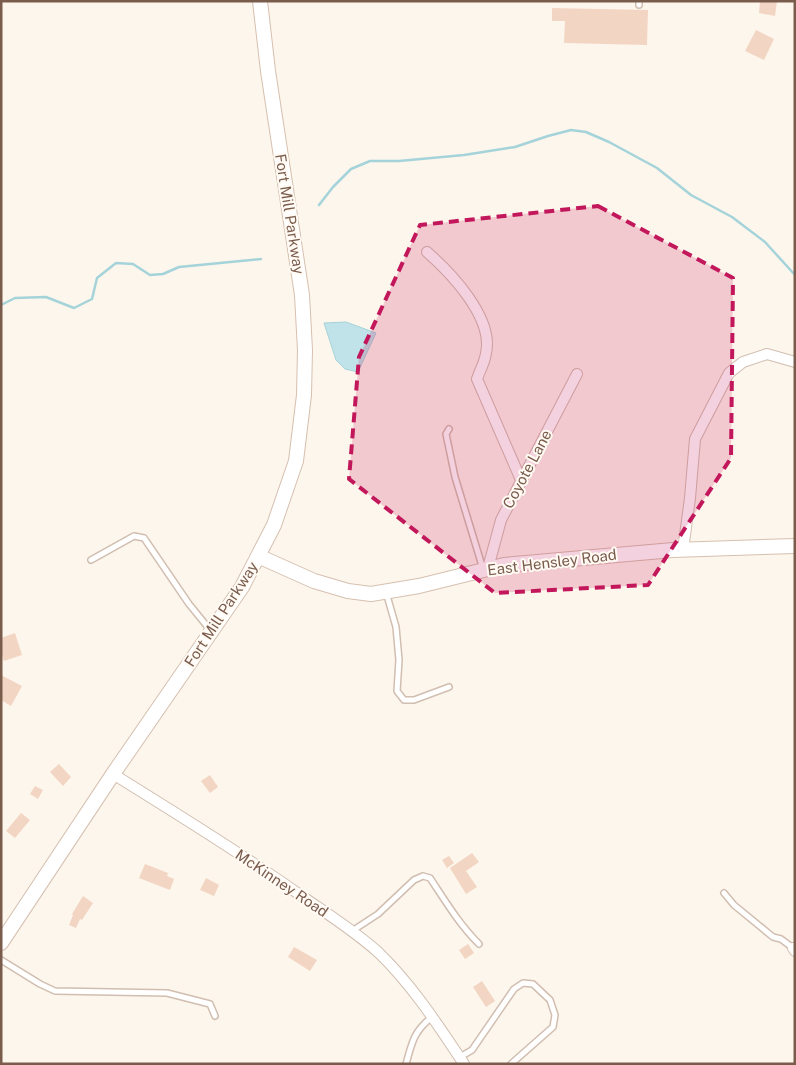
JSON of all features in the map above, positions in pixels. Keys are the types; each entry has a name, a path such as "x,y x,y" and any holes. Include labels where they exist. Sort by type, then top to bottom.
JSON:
{"main road":[{"name":"Fort Mill Parkway","path":"1,943 112,774 242,587 274,524 296,461 304,395 305,350 302,295 268,71 260,1"},
{"name":"East Hensley Road","path":"258,556 314,581 348,592 371,594 504,564 683,550 795,546"}],"street":[{"path":"427,252 458,284 474,305 482,322 487,339 487,352 477,379 521,480"},
{"path":"683,550 695,439 729,373 743,362 767,354 795,362"},
{"name":"Coyote Lane","path":"486,569 501,520 577,374"},
{"name":"McKinney Road","path":"112,774 290,887 378,953 417,995 462,1061"}],"lane":[{"path":"449,429 446,434 454,477 486,569"},
{"path":"91,560 134,536 144,538 211,631"},
{"path":"386,592 396,627 399,660 397,691 404,700 414,700 449,687"},
{"path":"351,931 378,914 414,880 423,876 430,878 451,912 479,944"},
{"path":"724,892 734,905 773,937 781,939 794,950"},
{"path":"1,960 40,984 55,990 167,993 210,1004 215,1016"},
{"path":"462,1061 472,1050 514,990 523,983 533,984 550,1000 556,1016 553,1027 512,1064"},
{"path":"406,1064 416,1033 433,1016"}],"highlighted area":[{"path":"598,206 733,278 731,458 648,585 495,593 349,479 359,357 420,225"}],"water":[{"path":"346,322 376,333 358,372 345,369 336,360 324,323"}],"building":[{"path":"760,1 777,1 775,16 759,13"},
{"path":"552,8 648,10 647,45 564,43 565,21 552,21"},
{"path":"756,30 774,39 764,60 745,51"},
{"path":"15,633 22,655 4,661 1,652 1,638"},
{"path":"1,675 22,686 11,706 1,700"},
{"path":"59,764 71,777 63,786 50,772"},
{"path":"210,775 218,787 210,793 201,781"},
{"path":"35,786 43,790 38,799 30,794"},
{"path":"21,813 30,820 15,838 6,831"},
{"path":"472,853 479,862 466,871 477,887 466,894 450,868"},
{"path":"449,856 454,863 447,868 442,860"},
{"path":"145,864 168,873 167,876 174,879 170,890 139,878"},
{"path":"206,878 219,885 214,896 200,890"},
{"path":"83,896 93,903 82,920 80,919 76,928 69,925 72,914"},
{"path":"468,944 474,953 465,959 459,950"},
{"path":"294,947 317,960 310,971 288,957"},
{"path":"482,981 495,1001 486,1007 473,987"}],"waterway":[{"path":"319,205 351,169 370,161 399,161 464,155 515,147 571,130 586,132 657,168 691,195 732,217 765,242 795,275"},
{"path":"1,305 15,298 46,297 74,308 92,299 97,278 116,263 133,264 150,275 163,274 179,267 261,259"}]}
